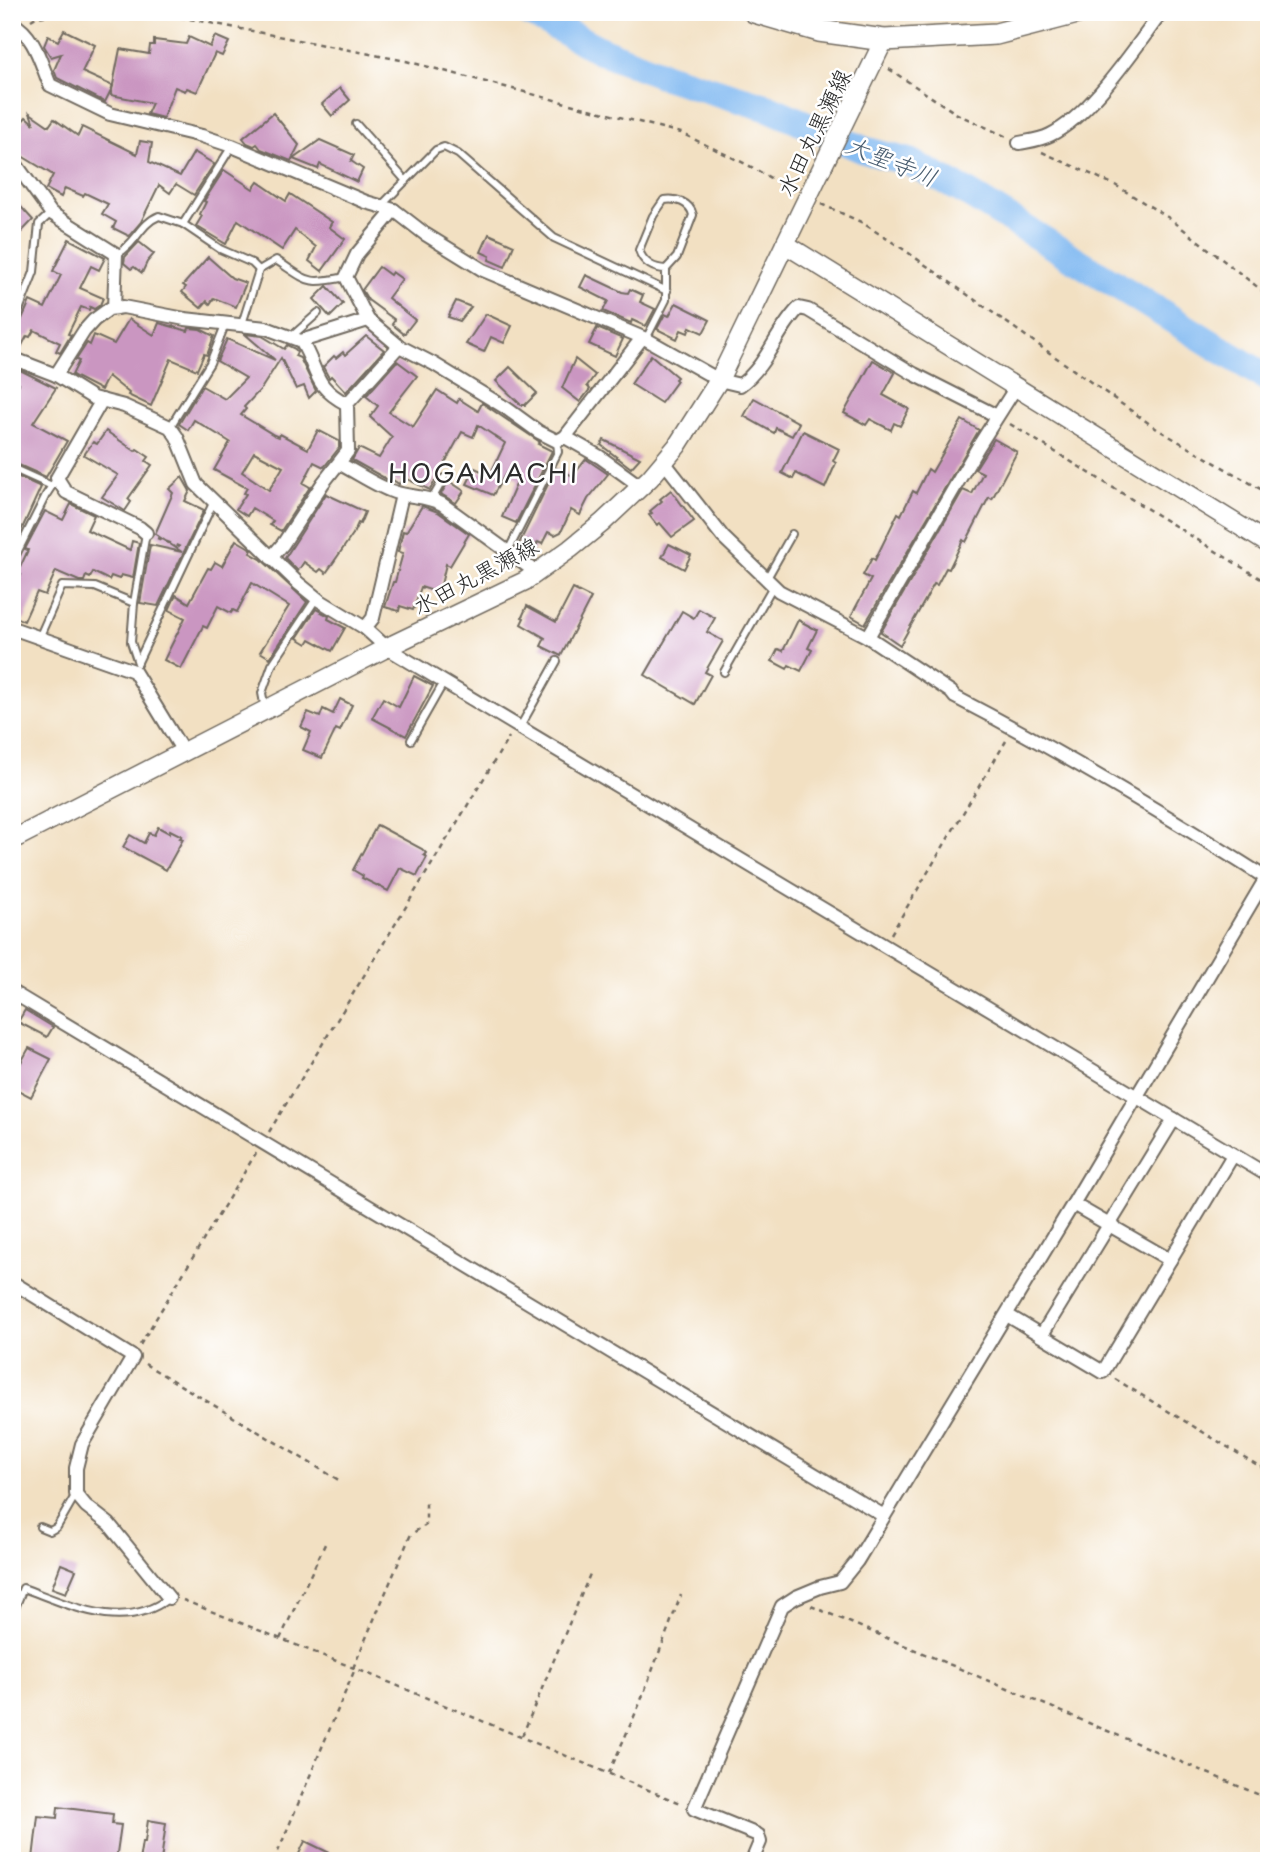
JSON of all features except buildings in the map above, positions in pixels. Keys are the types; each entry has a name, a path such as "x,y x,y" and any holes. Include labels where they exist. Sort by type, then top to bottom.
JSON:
{"highway":[{"path":"754,12 880,49 996,34 1081,12"}],"main road":[{"name":"水田丸黒瀬線","path":"12,840 387,648 481,604 537,573 570,550 664,461 700,412 719,380 880,49"},
{"path":"785,244 1269,544"}],"street":[{"path":"1019,143 1049,136 1074,119 1090,103 1162,12"},
{"path":"16,25 40,57 50,85 110,114 232,146 366,202 388,208 484,270 644,338 719,380 740,385 753,376 789,318 799,308 808,310 914,374 998,416"},
{"path":"12,159 51,213 117,254 114,308"},
{"path":"388,208 357,254 346,277 368,320 399,346 506,408 539,432 600,457 640,486"},
{"path":"56,375 84,331 94,320 114,308 122,307 225,325 242,324 266,328 296,339 368,320"},
{"path":"561,439 644,338"},
{"path":"296,339 321,385 347,404"},
{"path":"271,558 348,452 347,404 399,346"},
{"path":"12,358 56,375 93,398 124,406 170,427 177,436 196,484 271,558 317,598 365,628 387,648 1269,1176"},
{"path":"868,637 1016,387"},
{"path":"102,400 54,482 66,492 146,533"},
{"path":"664,461 723,537 769,583 799,603 868,637 955,697 1014,728 1267,876 1007,1315 978,1358 857,1560 840,1582 820,1587 782,1606 694,1809 758,1835 760,1842 752,1861"},
{"path":"340,464 391,491 432,499 537,573"},
{"path":"365,628 373,618 402,495"},
{"path":"12,628 136,666 184,753"},
{"path":"12,992 884,1516"},
{"path":"1041,1336 1174,1119"},
{"path":"1007,1315 1103,1372 1233,1155"},
{"path":"1073,1204 1170,1260"},
{"path":"12,1282 133,1357 82,1444 76,1468 76,1494 86,1506 109,1524 169,1598"}],"lane":[{"path":"356,124 406,181"},
{"path":"183,224 232,146"},
{"path":"388,208 406,181 436,150 444,147 458,155 554,238 667,291"},
{"path":"644,338 666,300 666,269 677,257 693,215 692,209 671,199 663,200 658,206 639,250 641,257 649,264 657,269 666,269"},
{"path":"12,328 33,272 39,224 51,213"},
{"path":"117,254 133,242 151,219 159,216 183,224 211,244 252,263 259,270"},
{"path":"242,324 259,270 276,260 307,281 315,283 346,277"},
{"path":"296,339 318,313"},
{"path":"170,427 210,363 225,325"},
{"path":"508,551 558,452 561,439"},
{"path":"12,468 54,482 12,563"},
{"path":"432,499 444,478"},
{"path":"136,666 214,501"},
{"path":"136,666 131,642 134,603 146,533"},
{"path":"724,672 792,534"},
{"path":"38,638 62,586 96,587 134,603"},
{"path":"265,710 262,693 272,665 317,598"},
{"path":"518,726 557,661"},
{"path":"411,740 444,682"},
{"path":"40,1527 50,1531 57,1527 76,1494"},
{"path":"12,1615 23,1588 73,1608 108,1615 135,1614 157,1607 169,1598"}],"path":[{"path":"16,25 36,17 64,13 155,15 207,21 406,61 681,134 748,165 788,189 811,192 861,222 1157,429 1269,494"},
{"path":"880,49 901,79 957,114 1115,185 1169,219 1269,296"},
{"path":"998,416 1269,584"},
{"path":"146,533 190,550"},
{"path":"342,1482 133,1357 518,726"},
{"path":"884,946 1014,728"},
{"path":"1103,1372 1269,1472"},
{"path":"274,1861 411,1534 426,1525 426,1502"},
{"path":"280,1639 326,1542"},
{"path":"522,1737 590,1574"},
{"path":"609,1773 681,1595"},
{"path":"796,1597 889,1640 1269,1799"},
{"path":"169,1598 185,1600 694,1809"}],"waterway":[{"name":"大聖寺川","path":"528,12 600,50 668,77 769,108 864,150 909,162 964,191 1269,379"}],"district":[{"name":"HOGAMACHI","path":"484,472"}]}
